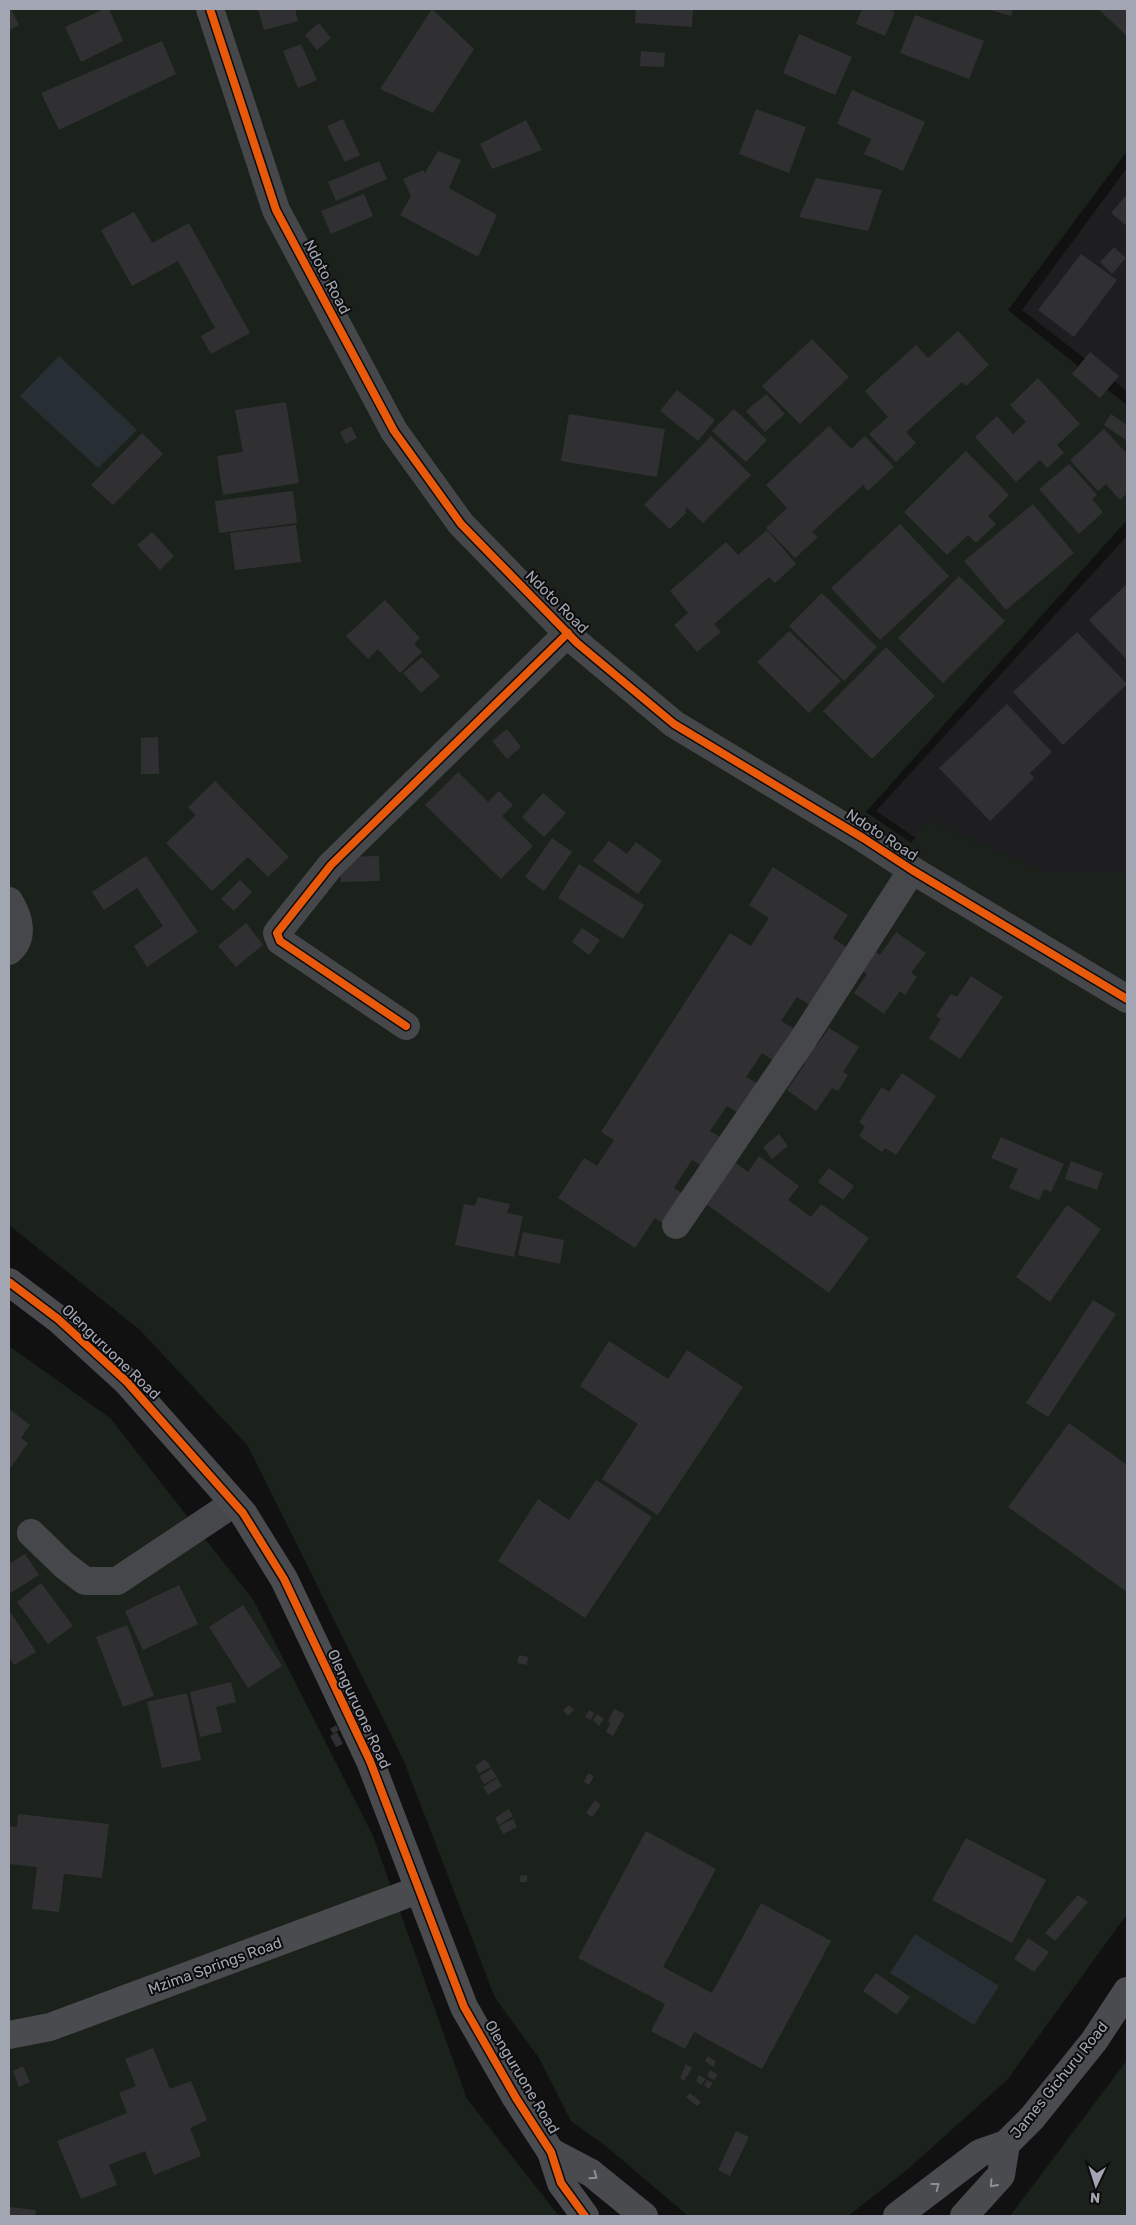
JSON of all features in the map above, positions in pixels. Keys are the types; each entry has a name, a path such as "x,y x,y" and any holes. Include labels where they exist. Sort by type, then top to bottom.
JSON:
{"street":[{"name":"Ndoto Road","path":"210,9 276,210 394,431 461,524 568,633 674,724 1127,999"},
{"path":"406,1026 280,941 277,933 331,865 568,633"},
{"path":"676,1225 802,1041 912,870"},
{"path":"9,902 16,914 20,932 15,946 9,951"},
{"name":"Olenguruone Road","path":"9,1282 58,1319 127,1382 243,1513 284,1579 370,1761 464,2007 516,2098 551,2152 562,2183 585,2216"},
{"path":"31,1533 64,1565 85,1580 117,1581 234,1503"},
{"name":"Mzima Springs Road","path":"9,2035 50,2027 418,1890"},
{"name":"James Gichuru Road","path":"897,2216 980,2153 1006,2144 1032,2118 1094,2041 1127,1991"},
{"name":"James Gichuru Road","path":"964,2216 1001,2175 1006,2144"},
{"name":"Olenguruone Road","path":"551,2152 591,2173 644,2216"}],"shaded area":[{"path":"9,9 1127,9 1127,151 1008,310 1127,405 1127,520 866,812 911,843 930,820 1045,872 1127,872 1127,1914 1007,2080 908,2169 848,2216 688,2216 607,2147 571,2121 539,2058 495,1998 403,1759 248,1446 140,1330 9,1225"},
{"path":"1127,168 1127,391 1022,310"},
{"path":"59,356 137,430 98,468 20,396"},
{"path":"1127,536 1127,982 876,811"},
{"path":"9,1346 110,1418 254,1601 373,1836 467,2099 559,2216 9,2216"},
{"path":"915,1934 999,1986 974,2025 890,1973"},
{"path":"1127,2060 1127,2216 1010,2216"}],"building":[{"path":"9,9 11,9 19,25 9,30"},
{"path":"104,9 109,9 123,41 81,62 65,27"},
{"path":"258,9 295,9 298,21 264,30"},
{"path":"432,9 474,49 433,113 380,89"},
{"path":"636,9 693,9 692,27 635,23"},
{"path":"862,9 887,9 895,12 885,36 856,24"},
{"path":"987,9 1013,9 1011,16"},
{"path":"1098,9 1127,9 1127,36"},
{"path":"915,15 984,41 969,79 900,53"},
{"path":"319,23 331,38 317,50 305,35"},
{"path":"799,34 852,57 835,95 783,73"},
{"path":"162,41 176,74 59,130 41,93"},
{"path":"301,44 317,80 298,88 283,51"},
{"path":"641,51 665,53 664,67 640,66"},
{"path":"852,90 925,122 903,171 864,154 871,139 837,124"},
{"path":"756,109 806,127 789,173 739,154"},
{"path":"343,119 360,155 345,162 327,126"},
{"path":"526,120 542,150 492,169 480,144"},
{"path":"438,151 461,160 449,188 497,215 478,257 400,215 411,196 403,179 423,170 425,173"},
{"path":"379,161 387,179 336,201 328,182"},
{"path":"816,178 882,190 868,231 799,217"},
{"path":"364,194 373,216 331,234 321,211"},
{"path":"1127,194 1127,226 1111,213"},
{"path":"134,212 152,243 189,223 250,333 211,354 201,336 215,328 178,261 132,286 101,230"},
{"path":"1114,247 1126,258 1112,274 1100,262"},
{"path":"1081,254 1117,280 1074,337 1038,310"},
{"path":"958,331 989,365 966,386 962,382 906,432 916,443 896,462 869,434 888,417 865,391 916,345 928,358"},
{"path":"812,339 849,377 800,424 762,386"},
{"path":"1090,352 1119,376 1100,398 1072,374"},
{"path":"1038,378 1080,424 1057,445 1064,453 1047,468 1040,460 1016,482 975,437 997,416 1013,434 1026,422 1010,405"},
{"path":"677,390 715,420 698,441 660,411"},
{"path":"766,394 785,414 765,432 746,411"},
{"path":"286,402 299,483 223,495 217,456 243,452 235,410"},
{"path":"734,409 767,440 746,462 712,431"},
{"path":"569,414 665,429 657,477 561,461"},
{"path":"1111,414 1127,425 1126,440 1104,425"},
{"path":"351,426 357,438 346,444 340,432"},
{"path":"829,426 851,449 865,436 894,467 868,491 863,485 812,532 818,537 795,558 766,528 787,508 766,485"},
{"path":"1104,429 1127,454 1127,493 1120,500 1106,484 1098,491 1070,460"},
{"path":"142,433 163,454 113,505 91,485"},
{"path":"711,436 751,475 703,523 687,508 685,511 687,512 670,529 644,505"},
{"path":"966,451 1009,495 988,516 996,524 976,543 968,535 947,555 904,512"},
{"path":"1069,464 1097,495 1092,499 1103,512 1079,534 1039,489"},
{"path":"293,491 297,523 219,533 215,501"},
{"path":"1033,504 1074,553 1006,610 964,561"},
{"path":"900,524 949,576 880,640 831,588"},
{"path":"296,525 301,562 235,570 230,533"},
{"path":"767,530 796,564 775,583 769,577 714,624 721,632 697,652 674,625 688,613 670,591 726,542 738,555"},
{"path":"152,532 174,556 160,570 137,545"},
{"path":"959,576 1005,621 943,683 898,638"},
{"path":"1127,584 1127,660 1089,620"},
{"path":"822,593 877,647 844,681 789,626"},
{"path":"385,600 420,638 414,644 422,652 400,673 378,649 368,659 346,636"},
{"path":"789,631 841,681 809,713 757,662"},
{"path":"1077,632 1127,684 1063,745 1013,692"},
{"path":"886,647 935,696 872,759 823,711"},
{"path":"422,657 440,676 421,693 403,673"},
{"path":"1007,704 1052,752 1030,773 1034,778 990,821 939,768"},
{"path":"507,729 521,747 507,759 492,741"},
{"path":"158,737 159,774 141,774 141,738"},
{"path":"458,772 488,802 499,791 513,805 502,816 533,846 501,879 425,805"},
{"path":"215,781 289,857 268,877 248,857 212,891 166,843 196,815 188,807"},
{"path":"543,793 566,813 544,837 522,817"},
{"path":"552,838 572,852 544,891 525,877"},
{"path":"609,841 627,854 636,842 662,861 638,894 593,861"},
{"path":"146,856 198,932 147,967 134,946 163,926 137,888 104,910 92,892"},
{"path":"379,856 380,881 341,882 340,857"},
{"path":"579,864 644,905 623,939 558,898"},
{"path":"773,867 848,915 833,938 851,950 813,1007 797,997 781,1021 798,1031 777,1063 762,1053 746,1077 762,1086 743,1116 727,1106 710,1131 727,1141 708,1170 692,1160 674,1188 690,1198 670,1228 655,1218 635,1248 558,1198 584,1158 597,1166 614,1140 601,1132 730,933 751,946 769,918 749,905"},
{"path":"240,880 252,892 234,911 221,899"},
{"path":"246,923 263,945 236,967 218,946"},
{"path":"582,928 600,940 589,955 572,942"},
{"path":"896,932 926,953 911,973 917,977 905,995 900,991 884,1014 854,993 867,974 861,970 874,951 880,955"},
{"path":"971,976 1003,997 960,1059 929,1038 941,1019 936,1016 951,994 957,997"},
{"path":"829,1028 859,1047 843,1072 848,1075 838,1091 832,1088 816,1111 787,1090 805,1064 800,1061 812,1042 817,1045"},
{"path":"902,1073 936,1096 896,1155 885,1148 882,1152 859,1136 865,1127 859,1122 882,1087 889,1092"},
{"path":"779,1134 788,1146 772,1159 763,1147"},
{"path":"1001,1137 1064,1164 1051,1192 1044,1189 1039,1200 1009,1188 1018,1169 991,1158"},
{"path":"759,1156 799,1186 788,1200 811,1217 821,1204 869,1238 829,1293 702,1201 732,1160 748,1172"},
{"path":"1071,1161 1103,1173 1097,1190 1065,1179"},
{"path":"829,1168 854,1186 843,1200 818,1182"},
{"path":"478,1197 510,1204 507,1213 523,1216 514,1257 455,1245 464,1204 475,1206"},
{"path":"1067,1205 1101,1229 1050,1302 1016,1277"},
{"path":"523,1232 564,1240 560,1264 518,1255"},
{"path":"1093,1300 1116,1314 1048,1417 1026,1403"},
{"path":"609,1341 668,1379 687,1350 743,1387 658,1515 602,1479 638,1424 580,1386"},
{"path":"9,1409 30,1425 21,1438 28,1443 9,1470"},
{"path":"1069,1423 1127,1465 1127,1592 1008,1507"},
{"path":"596,1480 652,1517 585,1618 498,1561 538,1499 569,1520"},
{"path":"25,1554 39,1575 9,1594 9,1564"},
{"path":"41,1583 73,1626 48,1644 17,1602"},
{"path":"179,1585 198,1624 143,1650 125,1611"},
{"path":"243,1605 282,1666 248,1688 209,1627"},
{"path":"9,1610 36,1652 14,1665 9,1657"},
{"path":"127,1625 154,1696 123,1707 96,1637"},
{"path":"519,1655 528,1657 527,1665 517,1663"},
{"path":"231,1682 236,1702 216,1707 222,1732 200,1737 190,1692"},
{"path":"187,1693 201,1760 162,1768 147,1702"},
{"path":"569,1705 574,1710 568,1716 563,1710"},
{"path":"614,1709 625,1714 613,1736 606,1732 610,1724 608,1721"},
{"path":"589,1710 594,1713 591,1720 585,1717"},
{"path":"597,1714 604,1719 599,1726 593,1720"},
{"path":"336,1725 339,1730 333,1734 330,1729"},
{"path":"337,1732 343,1744 336,1747 330,1736"},
{"path":"485,1759 491,1767 479,1773 475,1766"},
{"path":"492,1769 497,1777 484,1784 479,1776"},
{"path":"588,1773 594,1776 589,1785 584,1782"},
{"path":"497,1778 502,1786 488,1795 483,1787"},
{"path":"595,1800 601,1805 592,1817 586,1813"},
{"path":"509,1809 513,1816 499,1825 495,1818"},
{"path":"18,1814 109,1824 102,1878 64,1874 59,1912 32,1909 37,1867 9,1864 9,1826 17,1827"},
{"path":"513,1819 517,1827 503,1834 499,1826"},
{"path":"646,1831 716,1869 663,1967 712,1993 761,1903 831,1941 762,2069 694,2032 685,2049 651,2031 665,2004 578,1958"},
{"path":"966,1838 1046,1880 1012,1943 932,1900"},
{"path":"527,1875 527,1882 520,1882 520,1876"},
{"path":"1078,1895 1088,1902 1055,1941 1045,1933"},
{"path":"1028,1938 1049,1952 1034,1972 1014,1959"},
{"path":"876,1973 910,1997 897,2015 863,1991"},
{"path":"153,2048 170,2089 191,2081 207,2120 190,2128 201,2156 154,2175 145,2151 109,2165 117,2185 81,2199 57,2141 127,2113 119,2093 136,2086 125,2059"},
{"path":"708,2056 716,2062 713,2067 705,2061"},
{"path":"686,2064 692,2068 684,2081 680,2078"},
{"path":"23,2066 30,2082 19,2087 13,2071"},
{"path":"710,2070 718,2075 714,2080 707,2076"},
{"path":"699,2075 706,2079 701,2085 696,2081"},
{"path":"707,2080 713,2083 709,2089 704,2085"},
{"path":"690,2093 701,2102 697,2106 686,2097"},
{"path":"736,2131 749,2137 730,2176 718,2170"},
{"path":"9,2207 36,2210 35,2216 9,2216"}],"cycle path":[{"path":"210,9 276,210 394,431 461,524 577,643 674,724 1127,999"},
{"path":"406,1026 280,941 277,933 331,865 568,633"},
{"path":"9,1282 58,1319 127,1382 243,1513 284,1579 370,1761 464,2007 516,2098 551,2152 561,2183 585,2216"}]}
